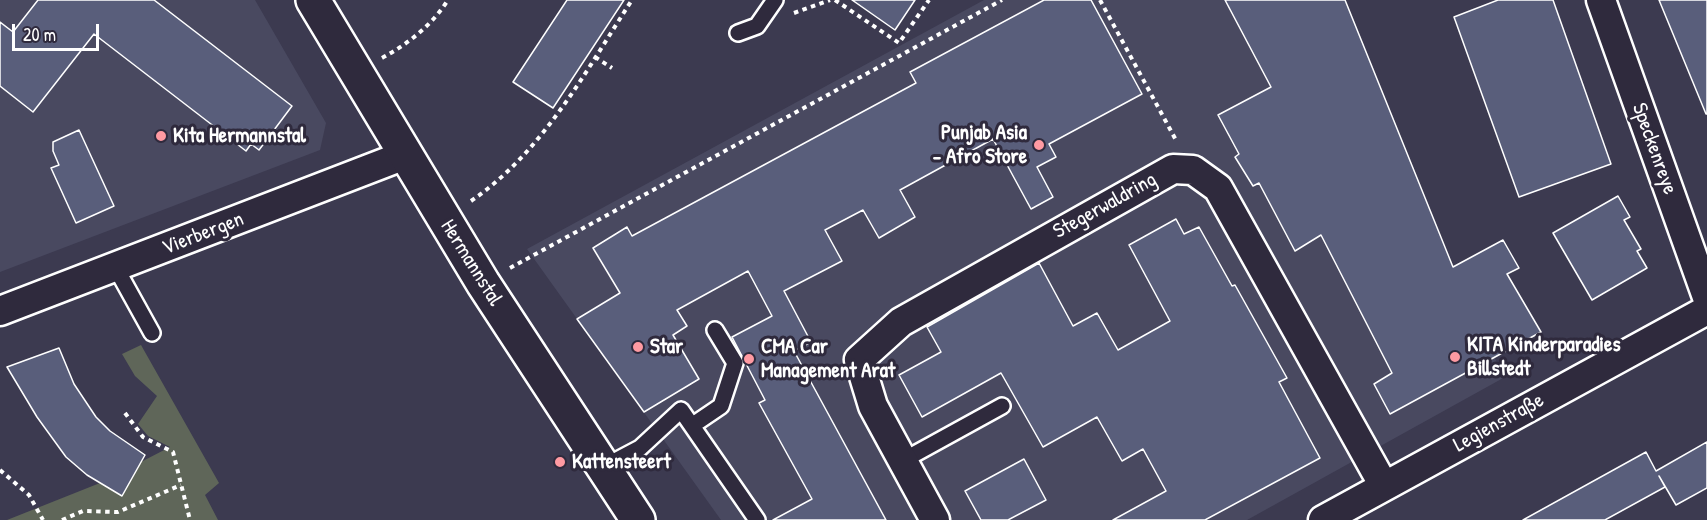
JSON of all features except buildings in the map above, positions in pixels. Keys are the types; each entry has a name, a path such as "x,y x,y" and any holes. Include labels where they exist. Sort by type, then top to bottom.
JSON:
{"street":[{"name":"Hermannstal","path":"313,0 483,283 638,520"},
{"name":"Speckenreye","path":"1601,0 1707,297"},
{"name":"Vierbergen","path":"0,311 405,155"},
{"name":"Stegerwaldring","path":"935,520 873,406 860,360 901,322 1173,169 1193,170"},
{"path":"1193,170 1218,188 1384,486"},
{"name":"Legienstraße","path":"1323,520 1707,310"}],"lane":[{"path":"738,33 757,26 775,0"},
{"path":"116,268 152,333"},
{"path":"693,425 721,406 735,363 716,330"},
{"path":"902,461 1002,406"},
{"path":"604,467 640,448 681,410 757,520"}],"path":[{"path":"356,72 405,45 441,11 448,0"},
{"path":"444,220 495,184 528,153 632,0"},
{"path":"835,0 899,43 929,0"},
{"path":"483,283 1002,0"},
{"path":"1100,0 1193,170"},
{"path":"595,57 612,68"},
{"path":"125,412 143,437 173,452 190,520"},
{"path":"0,470 29,495 43,520"},
{"path":"62,520 83,511 118,512 181,485"}],"shaded area":[{"name":"Kita Hermannstal","path":"0,0 255,0 326,123 320,150 0,272"},
{"path":"984,0 1345,0 1453,267 1447,271 1505,377 1247,520 721,520 527,249"}],"green space":[{"path":"141,345 219,483 205,495 218,520 7,520 100,483 170,447 148,436 138,424 157,396 135,376 122,354"}],"place":[{"name":"Kita Hermannstal","path":"161,136"},
{"name":"Punjab Asia - Afro Store","path":"1039,145"},
{"name":"Star","path":"638,347"},
{"name":"KITA Kinderparadies Billstedt","path":"1455,357"},
{"name":"CMA Car Management Arat","path":"749,359"},
{"name":"Kattensteert","path":"560,462"}]}
